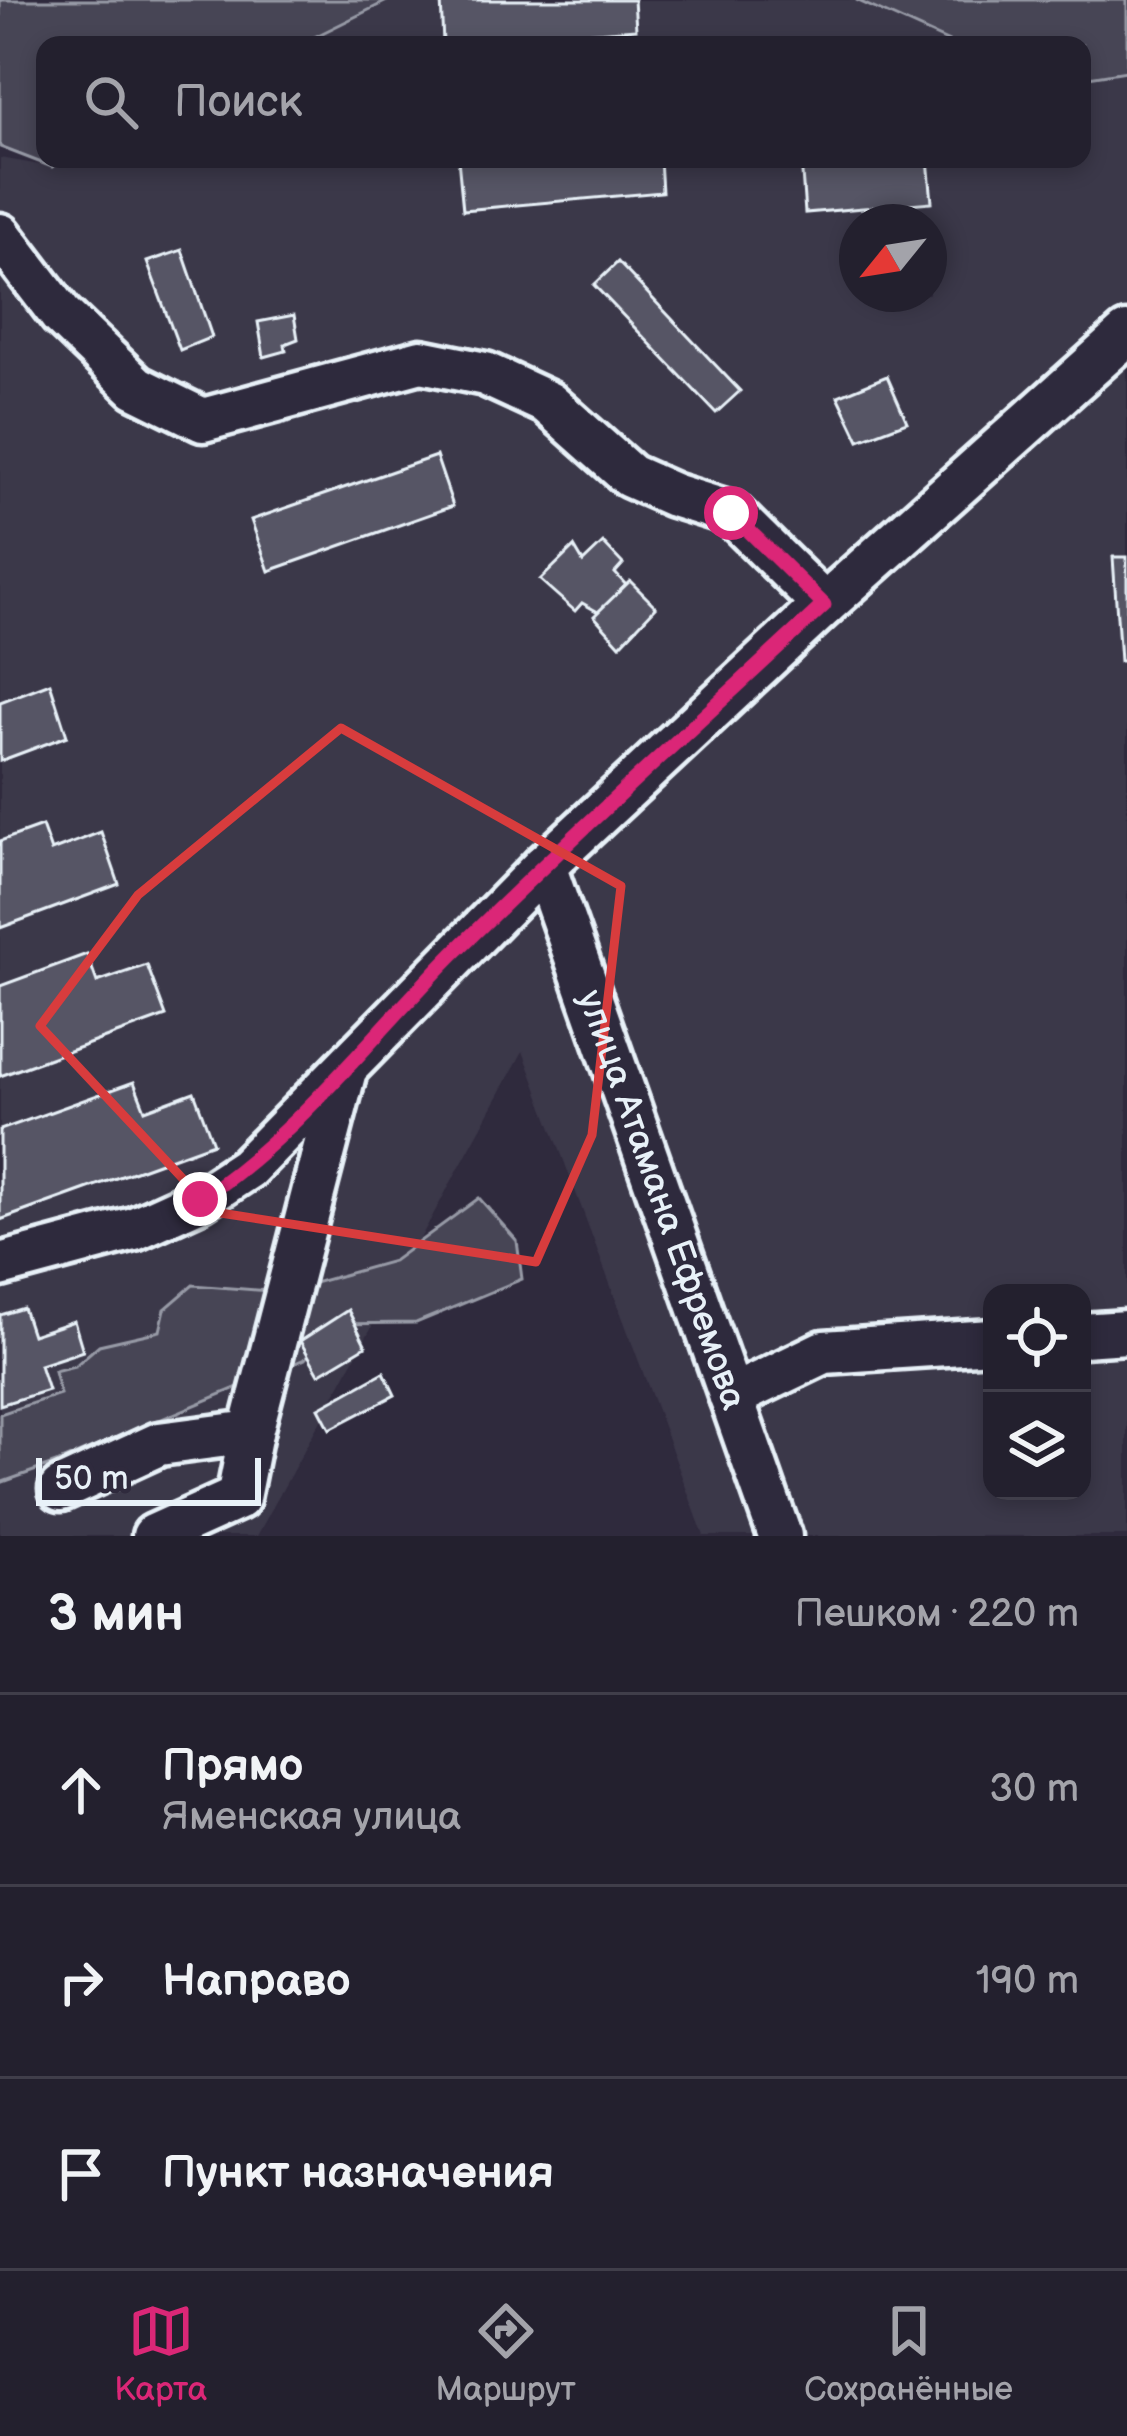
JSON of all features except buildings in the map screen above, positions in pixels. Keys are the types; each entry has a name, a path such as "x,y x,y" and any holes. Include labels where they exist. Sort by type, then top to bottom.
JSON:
{"street":[{"path":"0,235 61,315 136,387 203,420 421,361 485,374 548,404 630,476 673,496 731,513 824,605"},
{"path":"0,1265 134,1229 200,1199 247,1168 544,866 824,605 1127,334"},
{"name":"улица Атамана Ефремова","path":"544,866 781,1536"},
{"path":"154,1536 238,1498 344,1072"},
{"path":"1091,1334 1127,1332"},
{"path":"731,1397 824,1352 983,1342"},
{"path":"62,1489 159,1444 251,1432"}],"highlighted area":[{"path":"341,728 621,886 592,1135 536,1262 214,1212 40,1026 138,895"}],"shaded area":[{"path":"0,0 389,0 316,36 36,36 36,161 0,147"},
{"path":"389,0 885,0 975,36 316,36"},
{"path":"856,0 1127,0 1127,71 1091,77 1091,36 936,36"},
{"path":"1127,73 1127,1536 704,1536 523,1051 257,1536 0,1536 0,158 36,164 36,168 1091,168 1091,77"},
{"path":"479,1198 517,1241 522,1279 416,1323 331,1324 305,1359 0,1483 0,1414 60,1394 54,1371 75,1366 99,1345 160,1331 165,1309 193,1285 282,1292 393,1261"}],"route":[{"path":"200,1199 247,1168 452,955 824,605 731,513"}]}
